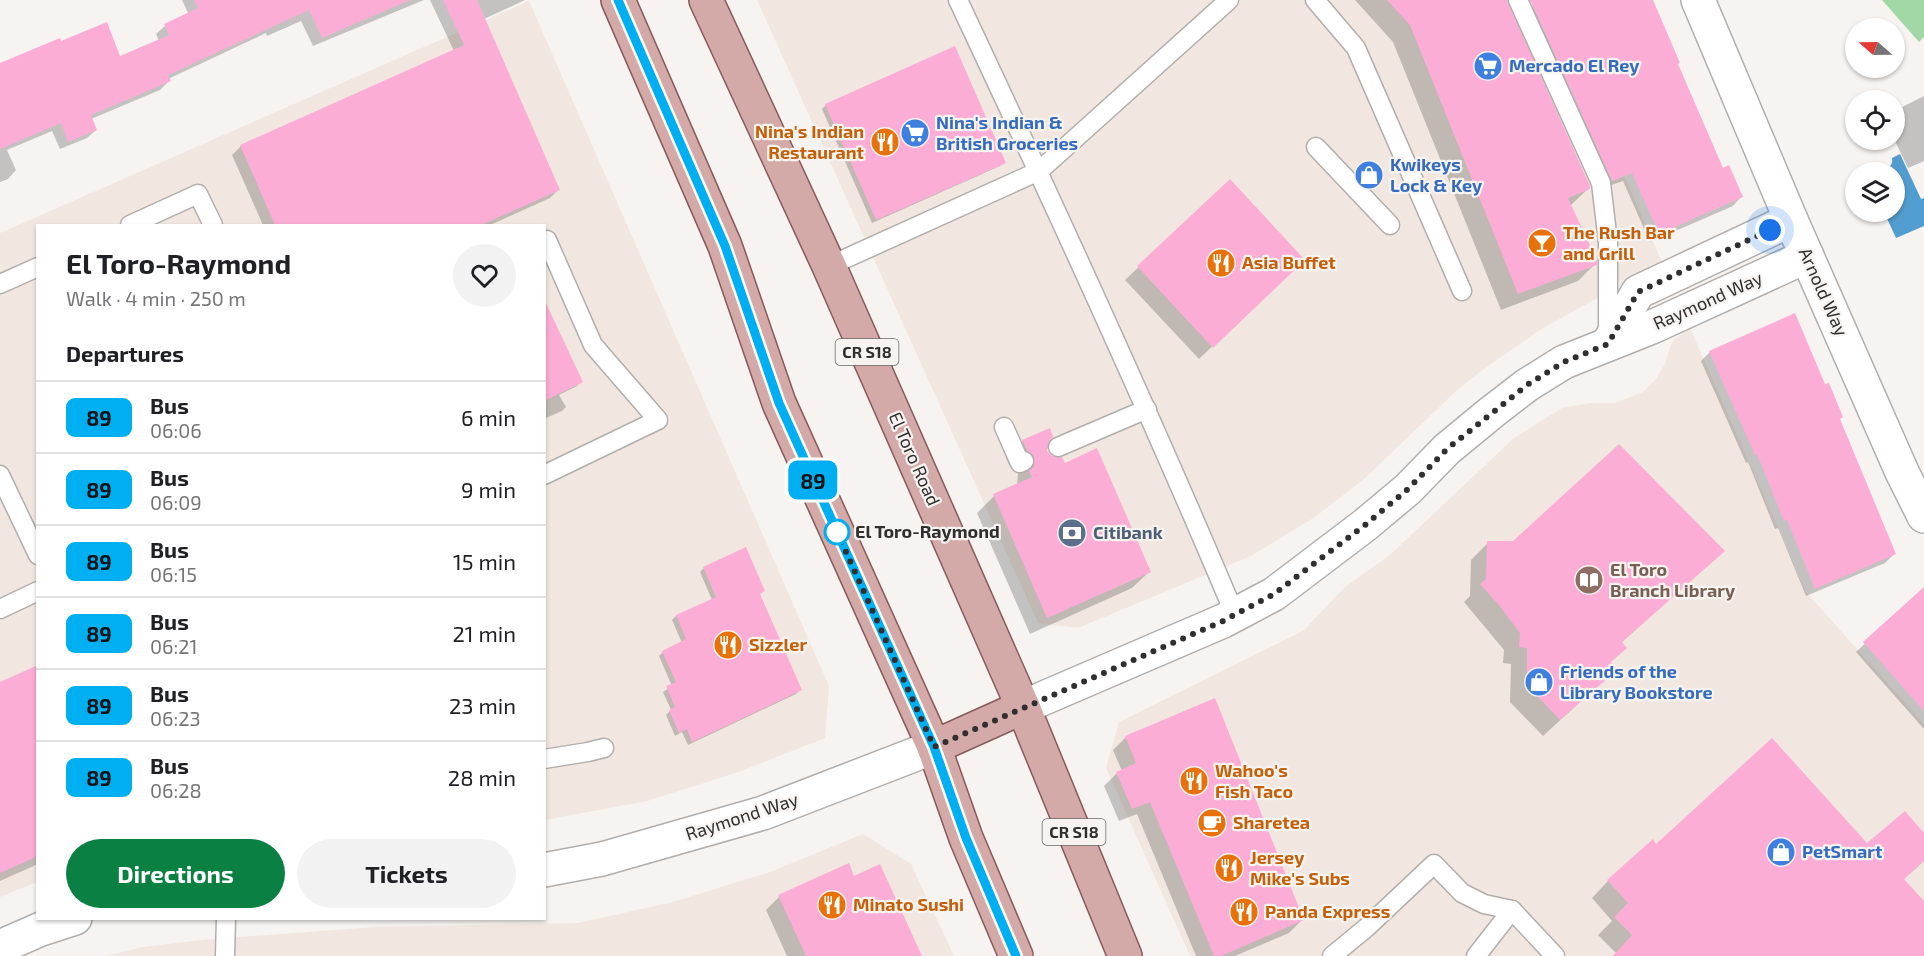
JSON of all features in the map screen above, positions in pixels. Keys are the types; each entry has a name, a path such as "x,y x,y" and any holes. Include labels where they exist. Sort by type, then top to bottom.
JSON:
{"main road":[{"path":"618,0 725,246 779,403 934,747 966,838 1016,956"},
{"name":"El Toro Road","path":"706,0 829,266 1023,707 1125,956"},
{"path":"934,747 1023,707"}],"street":[{"name":"Arnold Way","path":"1698,0 1807,256 1913,462 1924,516"},
{"name":"Raymond Way","path":"1608,344 1638,292 1791,220"},
{"name":"Raymond Way","path":"1023,707 1235,615 1274,594 1365,525 1408,489 1447,449 1527,385 1564,362 1652,327 1807,256"},
{"name":"Raymond Way","path":"546,870 602,859 763,813 934,747"},
{"path":"0,947 69,920"}],"lane":[{"path":"958,0 1147,409 1235,615"},
{"path":"829,266 1039,171 1229,0"},
{"path":"1315,0 1356,48 1462,291"},
{"path":"1518,0 1601,183 1608,242 1608,344"},
{"path":"1316,147 1390,225"},
{"path":"132,224 198,194 213,224"},
{"path":"546,240 593,345 658,420 546,473"},
{"path":"0,284 36,268"},
{"path":"1058,447 1147,409"},
{"path":"1004,427 1020,463 1024,460"},
{"path":"0,475 36,551"},
{"path":"0,609 36,592"},
{"path":"546,759 604,748"},
{"path":"1332,956 1366,928 1434,864 1462,893 1484,904 1512,910 1555,956"},
{"path":"1476,956 1512,910"},
{"path":"225,956 226,920"}],"shaded area":[{"path":"757,0 1547,0 1662,262 1538,331 1480,372 1456,391 1363,480 1315,517 1251,556 1078,628 1038,623"},
{"path":"529,1 829,686 825,738 736,773 647,801 546,820 546,224 36,224 36,882 0,897 0,233"},
{"path":"1690,328 1806,592 1924,724 1924,956 1190,956 1106,768 1119,722 1303,631 1345,587 1391,554 1514,438 1562,408 1591,403 1615,403 1643,392 1656,379 1665,364 1674,340"},
{"path":"863,834 911,864 954,956 105,956 143,947 201,940 374,927 578,923 673,902 770,872"}],"green space":[{"path":"1882,0 1924,0 1924,37 1919,42 1905,26 1905,18 1898,18"}],"water":[{"path":"1900,154 1904,162 1892,162 1892,158"},
{"path":"1905,165 1921,199 1924,198 1924,226 1896,238 1889,222 1905,222"}],"building":[{"path":"194,0 410,0 322,38 309,10 168,75 171,81 91,115 97,130 68,142 61,123 0,149 0,63 60,38 61,41 107,22 120,56 169,35 164,24 198,8"},
{"path":"443,0 477,0 560,190 483,224 275,224 240,145 464,45"},
{"path":"1387,0 1507,0 1590,186 1590,189 1568,198 1597,265 1518,294 1410,25"},
{"path":"1530,0 1653,0 1723,168 1729,165 1743,197 1659,234 1632,173 1612,181"},
{"name":"Nina's Indian & British Groceries","path":"955,46 1006,163 876,220 825,104"},
{"name":"Asia Buffet","path":"1230,179 1305,260 1213,348 1137,266"},
{"path":"546,303 583,382 546,400"},
{"path":"1795,313 1825,384 1829,383 1843,417 1840,419 1896,554 1815,589 1787,520 1784,521 1757,454 1755,455 1709,351"},
{"name":"Citibank","path":"1050,428 1053,437 1049,441 1047,451 1052,456 1062,457 1065,463 1097,448 1151,572 1047,618 993,494 1032,477 1029,471 1034,467 1034,457 1022,440"},
{"name":"El Toro Branch Library","path":"1619,444 1725,551 1622,642 1627,648 1611,662 1618,669 1560,720 1527,685 1527,648 1519,647 1520,633 1480,584 1486,579 1487,541 1513,541"},
{"name":"Sizzler","path":"746,547 765,591 760,594 802,690 692,742 687,729 679,733 669,710 675,707 666,686 676,682 662,651 686,639 676,615 716,597 703,567"},
{"path":"1924,587 1924,711 1863,642"},
{"path":"36,666 36,857 0,873 0,682"},
{"path":"1215,698 1304,920 1221,956 1214,956 1150,802 1132,809 1116,772 1136,763 1125,736"},
{"name":"PetSmart","path":"1772,738 1867,843 1905,811 1924,833 1924,861 1904,879 1924,901 1924,956 1613,956 1632,935 1614,917 1628,903 1607,880 1653,839 1656,844"},
{"path":"849,863 854,876 880,864 922,956 806,956 778,895"}],"bus line":[{"name":"89","path":"618,0 725,246 779,403 934,747 966,838 1016,956"}],"place":[{"name":"Mercado El Rey","path":"1488,66"},
{"name":"Nina's Indian & British Groceries","path":"915,133"},
{"name":"Nina's Indian Restaurant","path":"885,142"},
{"name":"Kwikeys Lock & Key","path":"1369,175"},
{"name":"The Rush Bar and Grill","path":"1542,243"},
{"name":"Asia Buffet","path":"1221,263"},
{"name":"El Toro-Raymond","path":"837,532"},
{"name":"Citibank","path":"1072,533"},
{"name":"El Toro Branch Library","path":"1589,580"},
{"name":"Sizzler","path":"728,645"},
{"name":"Friends of the Library Bookstore","path":"1539,682"},
{"name":"Wahoo's Fish Taco","path":"1194,781"},
{"name":"Sharetea","path":"1212,823"},
{"name":"PetSmart","path":"1781,852"},
{"name":"Jersey Mike's Subs","path":"1229,868"},
{"name":"Minato Sushi","path":"832,905"},
{"name":"Panda Express","path":"1244,912"}],"route":[{"path":"837,532 934,747 1223,621 1274,594 1365,525 1408,489 1447,449 1527,385 1564,362 1608,344 1638,292 1770,230"}]}
